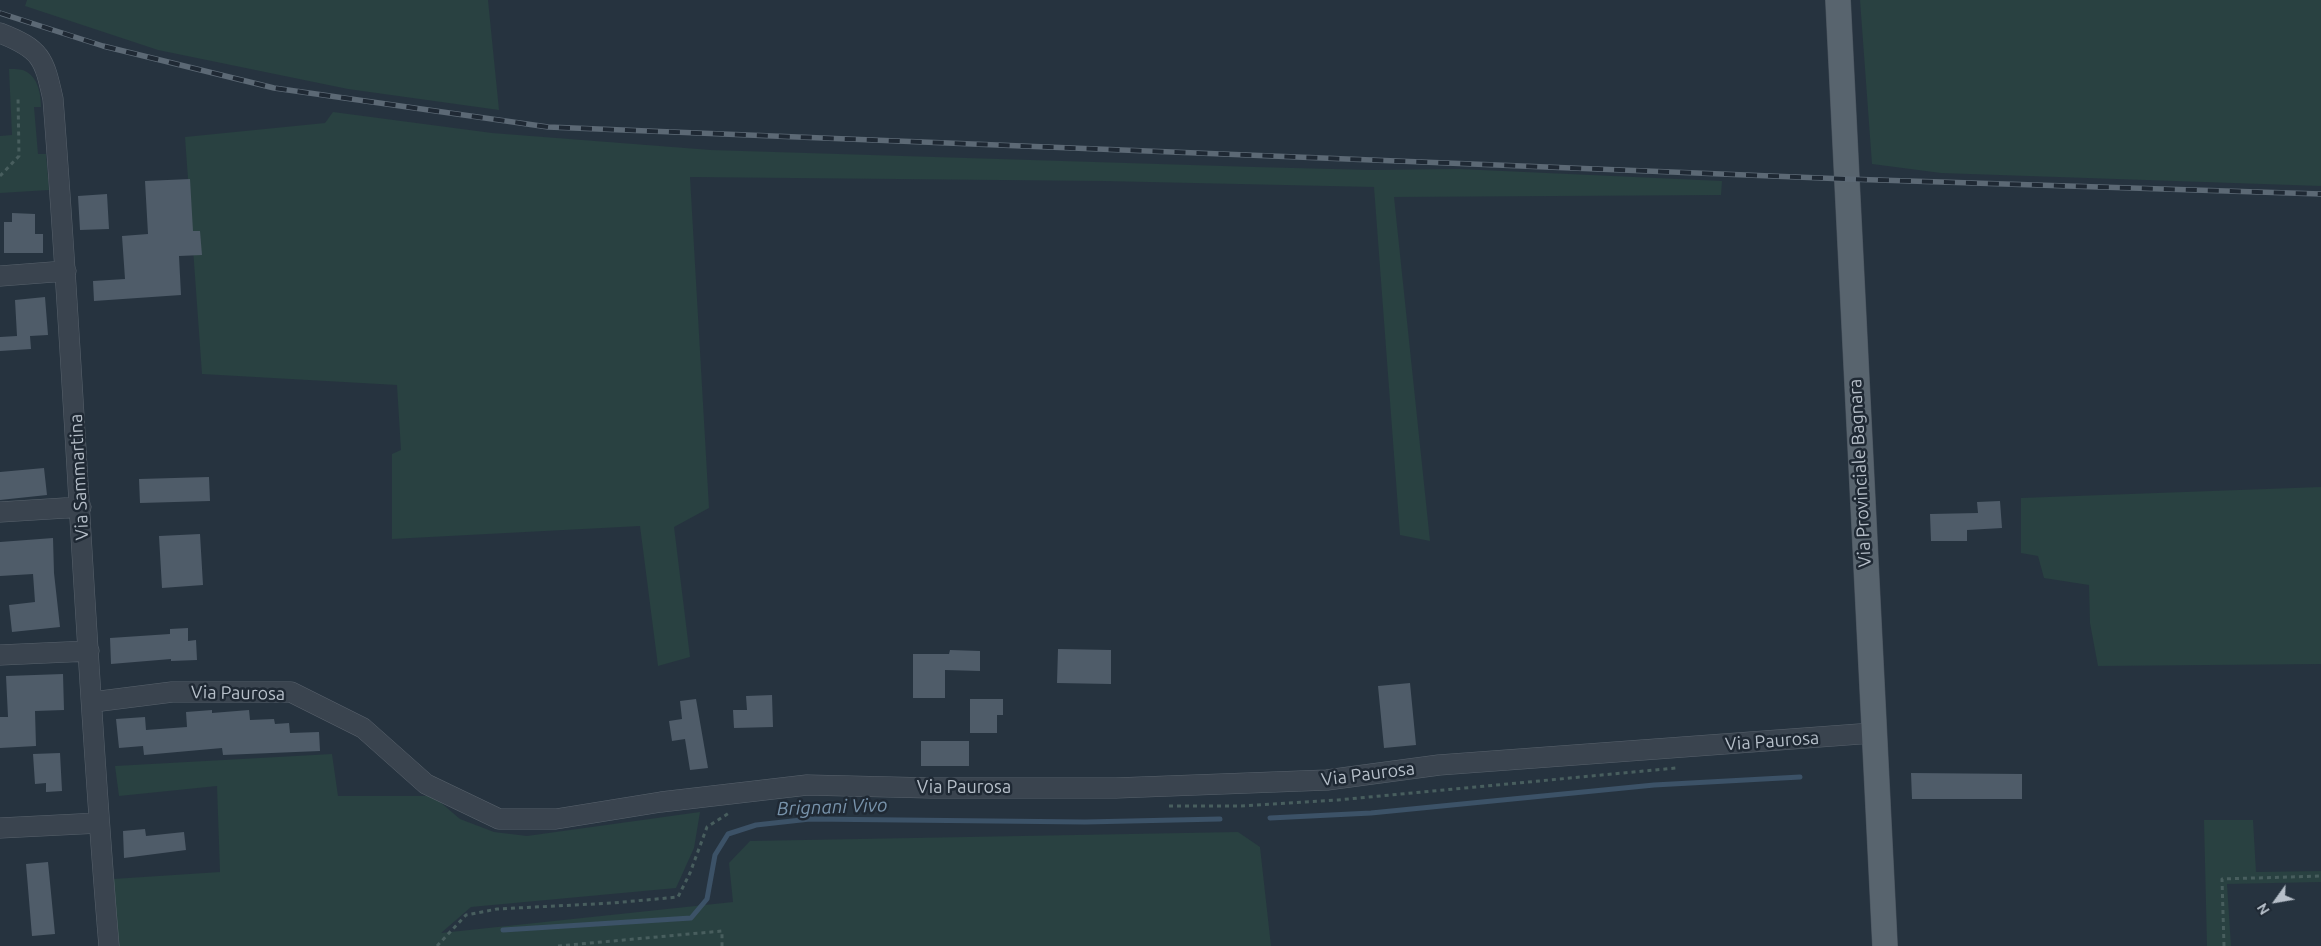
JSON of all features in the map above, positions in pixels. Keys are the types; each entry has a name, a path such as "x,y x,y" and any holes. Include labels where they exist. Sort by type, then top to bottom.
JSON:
{"main road":[{"name":"Via Provinciale Bagnara","path":"1838,0 1885,946"}],"street":[{"name":"Via Sammartina","path":"0,33 24,42 35,50 47,72 53,99 81,507 99,823 109,946"},
{"path":"0,276 66,271"},
{"path":"0,512 81,507"},
{"path":"0,655 89,650"},
{"name":"Via Paurosa","path":"93,702 172,692 292,692 363,728 426,784 499,819 556,819 661,802 807,785 930,788 1116,788 1327,780 1439,765 1873,733"},
{"path":"0,828 99,823"}],"path":[{"path":"0,176 19,156 18,96"},
{"path":"1162,806 1240,806 1338,800 1678,768"},
{"path":"437,946 466,915 497,909 613,903 678,897 690,873 707,828 732,810"},
{"path":"2224,946 2222,879 2321,876"},
{"path":"558,946 722,931 722,946"}],"green space":[{"path":"27,0 488,0 499,110 348,89 158,50 25,6"},
{"path":"1860,0 2321,0 2321,186 1941,173 1872,164"},
{"path":"9,69 25,71 33,77 38,86 41,107 34,107 38,154 46,154 49,190 0,193 0,136 12,135"},
{"path":"333,112 492,133 711,150 1371,170 1459,169 1722,181 1721,195 1394,197 1430,541 1400,535 1374,187 1103,181 690,177 709,508 674,527 690,657 658,666 640,526 392,539 392,454 401,450 397,385 202,374 185,137 325,123"},
{"path":"2321,487 2321,664 2098,666 2090,623 2089,585 2044,578 2038,556 2021,553 2021,498"},
{"path":"332,754 338,796 433,796 460,819 494,832 527,836 700,812 694,848 676,888 471,907 441,933 733,902 729,863 750,841 1238,832 1260,847 1271,946 116,946 113,879 220,872 217,786 119,796 115,766"},
{"path":"2204,820 2253,820 2256,872 2321,871 2321,882 2227,884 2231,946 2207,946"}],"building":[{"path":"190,179 193,231 200,231 202,255 179,256 181,295 94,301 93,281 125,279 122,236 148,234 145,181"},
{"path":"107,194 109,229 80,230 78,196"},
{"path":"12,213 35,214 35,234 43,234 43,253 4,253 4,222 12,222"},
{"path":"45,297 48,335 30,336 31,349 0,351 0,337 17,336 15,300"},
{"path":"44,468 47,495 0,500 0,472"},
{"path":"209,477 210,501 140,503 139,479"},
{"path":"2000,501 2002,528 1967,530 1967,541 1931,541 1930,514 1978,513 1977,502"},
{"path":"200,534 203,585 162,588 159,536"},
{"path":"53,538 54,573 60,627 12,632 9,605 35,602 33,574 0,576 0,542"},
{"path":"188,628 188,641 196,640 197,660 171,661 171,659 111,664 110,638 170,634 170,629"},
{"path":"1058,649 1111,650 1111,684 1057,683"},
{"path":"950,650 980,651 980,671 945,670 945,698 913,698 913,654 949,654"},
{"path":"63,674 64,710 35,711 36,746 0,748 0,717 8,717 6,676"},
{"path":"1410,683 1416,745 1384,748 1378,686"},
{"path":"772,695 773,727 734,728 733,710 747,710 746,696"},
{"path":"696,699 708,768 690,770 685,739 672,741 669,721 682,719 680,701"},
{"path":"970,699 1003,699 1003,715 997,715 997,733 970,733"},
{"path":"212,710 212,713 249,710 250,720 274,719 275,724 289,723 290,733 319,732 320,751 223,755 222,748 144,755 143,746 119,748 116,719 145,717 146,730 187,727 186,712"},
{"path":"921,741 969,741 969,766 921,766"},
{"path":"60,753 62,791 46,792 46,783 35,784 33,754"},
{"path":"1911,773 2022,774 2022,799 1912,799"},
{"path":"145,829 146,836 184,832 186,850 124,858 123,831"},
{"path":"48,862 55,934 32,936 26,864"}],"waterway":[{"path":"1270,818 1371,813 1654,785 1800,777"},
{"name":"Brignani Vivo","path":"503,930 691,918 707,899 715,855 728,834 756,825 810,819 1085,822 1220,819"}],"railway":[{"path":"0,13 103,46 274,88 548,127 1846,179 2321,194"}]}
